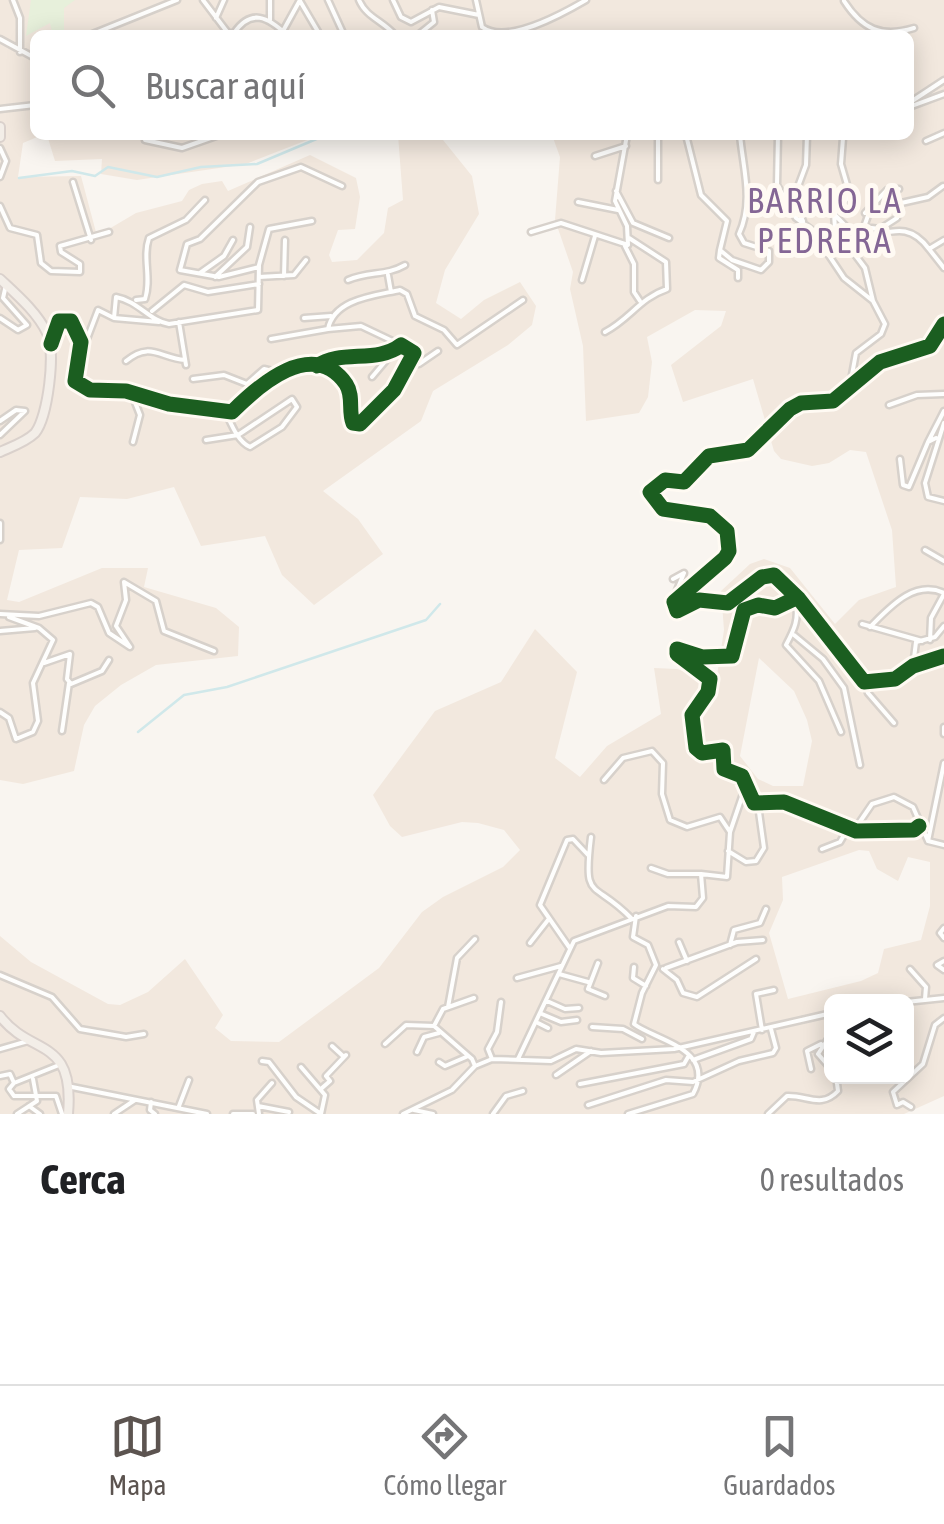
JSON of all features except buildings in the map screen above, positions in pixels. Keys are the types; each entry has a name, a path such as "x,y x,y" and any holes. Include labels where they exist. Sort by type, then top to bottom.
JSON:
{"main road":[{"path":"0,127 0,137"},
{"path":"0,452 35,432 42,420 52,344 39,319 3,282"},
{"path":"0,1016 54,1051 66,1086 65,1114"}],"street":[{"path":"13,0 20,18 20,52"},
{"path":"103,30 176,0"},
{"path":"202,0 224,30"},
{"path":"216,18 224,0"},
{"path":"270,0 270,20"},
{"path":"286,30 300,0"},
{"path":"300,0 317,30"},
{"path":"328,0 342,30"},
{"path":"359,0 367,14 391,30"},
{"path":"392,0 401,17 411,22 439,7 479,15"},
{"path":"476,0 485,30"},
{"path":"514,30 586,0"},
{"path":"844,1 874,30"},
{"path":"424,30 434,22 432,10"},
{"path":"237,30 249,17 270,20 282,30"},
{"path":"907,30 914,28"},
{"path":"0,39 30,56"},
{"path":"914,101 944,80"},
{"path":"914,103 944,94"},
{"path":"0,110 30,106"},
{"path":"926,141 944,133"},
{"path":"145,140 182,148 205,140"},
{"path":"605,332 624,320 640,300 667,289 666,262 629,238 619,210 616,190 627,140"},
{"path":"658,140 658,180"},
{"path":"687,140 700,194 728,221 718,258 738,270 738,278"},
{"path":"720,250 727,258 758,270 765,268 771,258 769,251 744,243 740,237 748,196 741,140"},
{"path":"778,140 777,185 844,278 873,301"},
{"path":"805,225 793,200 806,165 807,140"},
{"path":"838,399 850,380 856,353 886,329 873,301 865,268 835,228 834,214 850,195 845,190 841,164 843,140"},
{"path":"595,156 626,146"},
{"path":"0,148 6,161 0,177"},
{"path":"259,268 216,277 180,270 188,244 212,229 258,182 301,168 342,186"},
{"path":"73,182 91,240"},
{"path":"865,218 874,208 928,197 943,186"},
{"path":"860,238 873,200 887,190 900,189"},
{"path":"114,318 114,299 145,299 149,238 186,220 205,200"},
{"path":"618,200 633,223 669,238"},
{"path":"578,202 619,210"},
{"path":"0,206 10,228 37,236 42,263 51,271 80,272 80,264 61,252 60,246 109,232"},
{"path":"834,214 860,238"},
{"path":"863,227 880,228 897,218"},
{"path":"81,342 87,339 98,310 114,318 179,322 258,310 259,268 269,228 312,221"},
{"path":"531,232 561,223 625,246 634,264 634,292 640,300"},
{"path":"216,277 247,247 250,227"},
{"path":"860,238 910,230 944,268"},
{"path":"582,280 595,234"},
{"path":"625,246 629,238"},
{"path":"200,273 224,256 233,240"},
{"path":"284,240 284,276"},
{"path":"929,248 944,240"},
{"path":"148,311 160,309 184,285 208,292 294,276 306,260"},
{"path":"348,280 372,272 388,275 404,265"},
{"path":"388,275 392,292"},
{"path":"0,318 18,330 27,325 3,298 3,282"},
{"path":"328,330 331,316 339,308 392,292 406,294 411,312 444,330 457,345 523,300"},
{"path":"131,301 160,322"},
{"path":"304,318 331,316"},
{"path":"52,344 59,322 71,321 81,342 75,381 90,390 131,392 168,404 232,412 291,366 317,366 346,384 351,398 350,415 353,423 360,424 394,390 414,353 361,326 271,339"},
{"path":"126,362 146,350 161,350 185,363 179,322"},
{"path":"673,609 674,602 715,570 729,551 730,540 719,520 662,509 650,492 666,480 684,482 708,456 748,450 802,403 838,399 880,362 934,344 944,324"},
{"path":"372,377 401,345"},
{"path":"317,366 394,351"},
{"path":"412,363 419,364 438,351"},
{"path":"192,379 224,375 247,384 264,369 281,373"},
{"path":"131,392 140,415 133,442"},
{"path":"890,405 917,395 944,394"},
{"path":"206,440 238,435 292,399 296,404 293,416 262,444 246,446 238,435 225,411"},
{"path":"0,421 16,410 24,411 19,421 0,435"},
{"path":"900,459 903,485 909,486 944,411"},
{"path":"944,423 936,438 925,483 928,497 944,501"},
{"path":"928,442 936,438"},
{"path":"0,522 0,540"},
{"path":"926,550 944,561"},
{"path":"672,578 684,573 671,597 673,609"},
{"path":"673,609 686,608 699,600 728,603 768,575 778,576 894,723"},
{"path":"1,615 39,616 91,603 98,606 110,632 130,646 116,626 126,600 124,582 156,601 164,631 214,650"},
{"path":"870,627 901,597 920,590 944,593 931,618 930,640"},
{"path":"794,597 798,611 794,635 786,644 818,681 841,732"},
{"path":"794,597 776,608 758,605 744,610 732,656 702,657 683,649 676,652 710,679 708,692 692,715 696,748 702,753 722,750 724,768 742,776 752,800 758,804 784,802 853,830 919,826"},
{"path":"0,712 9,718 16,739 33,732 38,721 33,683 53,640 39,628 1,615"},
{"path":"862,624 922,641 930,640 944,626"},
{"path":"0,630 39,628"},
{"path":"794,635 823,659 844,688 860,765"},
{"path":"912,666 914,648 922,641"},
{"path":"44,663 70,654 62,731"},
{"path":"864,682 894,679 912,666 944,656"},
{"path":"69,683 102,671 109,660"},
{"path":"604,780 623,758 652,751 663,763 662,794 670,820 687,827 720,818 730,832"},
{"path":"928,841 944,762"},
{"path":"652,868 668,874 727,876 730,832 746,786"},
{"path":"822,849 853,830 872,804 894,797 914,808 928,841 944,845"},
{"path":"728,852 746,862 756,861 764,848 758,804"},
{"path":"592,837 587,878 597,895 634,917"},
{"path":"569,947 548,920 540,900 564,844 572,839 589,856"},
{"path":"518,1059 538,1024 569,947 578,938 668,906 696,908 703,898 702,874"},
{"path":"730,946 734,930 760,923 766,909"},
{"path":"634,917 633,937 648,945 660,968 677,980 683,993 697,997 756,958"},
{"path":"530,943 548,920"},
{"path":"944,928 940,933 944,938"},
{"path":"434,1026 448,1007 457,958 475,939"},
{"path":"628,1114 693,1094 697,1081 691,1058 675,1040 634,1024 646,986 660,968 763,940"},
{"path":"679,942 687,961"},
{"path":"944,961 937,968 944,970"},
{"path":"598,962 588,982 590,991 604,996"},
{"path":"517,978 562,966"},
{"path":"634,967 633,978 646,986"},
{"path":"910,968 926,988 927,999"},
{"path":"560,974 588,982"},
{"path":"0,976 52,997 80,1028 126,1038 144,1034"},
{"path":"762,1030 756,994 774,990"},
{"path":"448,1007 474,998"},
{"path":"914,1001 944,998"},
{"path":"547,1001 566,1009 578,1008"},
{"path":"492,1060 488,1049 498,1032 500,1002"},
{"path":"542,1014 562,1022 577,1020"},
{"path":"404,1114 452,1090 475,1066 492,1060 546,1062 576,1049 680,1048 824,1015"},
{"path":"911,1107 903,1102 897,1105 893,1092 923,1064 936,1025 944,1018"},
{"path":"538,1024 548,1028"},
{"path":"385,1044 406,1025 434,1026"},
{"path":"434,1026 475,1066"},
{"path":"592,1027 623,1030 642,1040"},
{"path":"588,1104 666,1080 697,1081 739,1061 773,1054 776,1048 771,1029"},
{"path":"580,1084 684,1064 691,1058 751,1039 754,1032"},
{"path":"417,1052 424,1037 439,1033"},
{"path":"0,1049 33,1039"},
{"path":"811,1069 806,1051 824,1041"},
{"path":"821,1044 818,1054 824,1061"},
{"path":"322,1088 345,1056 332,1046"},
{"path":"556,1074 591,1051"},
{"path":"439,1062 446,1066 466,1057"},
{"path":"262,1061 274,1068 296,1097 321,1114 326,1101 322,1088 301,1067"},
{"path":"61,1065 9,1088 10,1094 56,1096 65,1114"},
{"path":"0,1076 10,1074 14,1083"},
{"path":"32,1079 37,1097"},
{"path":"180,1106 189,1080"},
{"path":"232,1114 256,1114 258,1096 272,1083"},
{"path":"768,1114 788,1096 816,1102 833,1097 838,1092 837,1084"},
{"path":"66,1086 207,1114"},
{"path":"492,1114 506,1096 522,1091"},
{"path":"17,1114 37,1097"},
{"path":"258,1106 289,1113 296,1097"},
{"path":"114,1114 135,1100"},
{"path":"152,1102 150,1110 156,1114"},
{"path":"29,1106 40,1114"},
{"path":"414,1110 433,1114"}],"shaded area":[{"path":"0,0 944,0 944,1096 904,1114 0,1114 0,936 31,962 108,1004 120,1005 148,992 185,959 223,1015 215,1028 231,1041 279,1042 379,968 422,912 503,867 520,850 504,830 478,823 462,822 402,837 390,826 373,795 435,711 501,682 535,629 577,672 555,758 580,777 607,746 661,714 654,668 677,669 716,682 724,630 721,591 750,564 764,559 790,568 835,624 859,600 896,587 892,530 866,452 850,450 829,463 812,466 781,459 774,451 753,379 683,402 671,365 721,326 726,311 695,310 647,337 652,362 648,397 639,413 586,421 583,346 570,289 573,272 555,220 560,157 554,140 914,140 914,30 30,30 30,140 23,143 18,177 81,176 97,236 136,213 182,201 189,190 202,184 222,181 228,191 310,155 356,178 360,197 355,229 338,230 329,255 332,262 357,260 384,233 388,208 403,200 398,140 443,140 472,176 479,214 445,270 436,303 461,319 484,300 520,282 536,306 532,325 508,345 433,391 421,421 323,491 358,519 383,554 314,605 282,575 265,536 201,546 174,487 127,499 80,497 62,548 19,550 7,600 19,602 102,568 148,568 144,587 216,608 239,627 238,656 156,665 95,706 84,725 74,771 23,784 0,780","holes":["759,658 794,691 812,741 803,786 773,786 758,779 740,756","859,850 869,851 877,869 898,881 908,857 930,862 930,906 921,940 884,949 878,973 861,981 788,999 769,933 783,900 782,877"]},
{"path":"49,140 307,140 246,164 137,180 101,174 102,159 55,161"}],"green space":[{"path":"31,0 75,0 64,8 64,30 52,30 50,23 30,30 26,36"}],"waterway":[{"path":"19,178 72,171 95,176 108,167 157,177 201,167 257,164 314,140"},
{"path":"138,732 184,695 227,687 426,620 440,604"}],"cycle path":[{"path":"51,344 59,321 71,321 81,342 75,381 90,390 126,391 169,404 232,412 287,370 318,365 333,371 346,384 353,423 360,424 394,390 414,353 401,345 381,354 337,358 327,361 317,366"},
{"path":"944,324 930,346 880,362 833,401 801,403 748,450 709,456 684,482 665,480 650,492 663,509 710,516 727,531 729,551 725,558 674,602 677,611 699,600 728,603 762,577 774,575 799,599 864,682 895,679 913,666 944,656"},
{"path":"794,599 775,608 758,605 744,610 732,656 702,657 677,649 677,654 710,679 708,692 692,715 696,748 702,753 723,750 724,769 742,776 754,803 784,802 856,831 914,830 919,826"}],"district":[{"name":"BARRIO LA PEDRERA","path":"825,221"}]}
